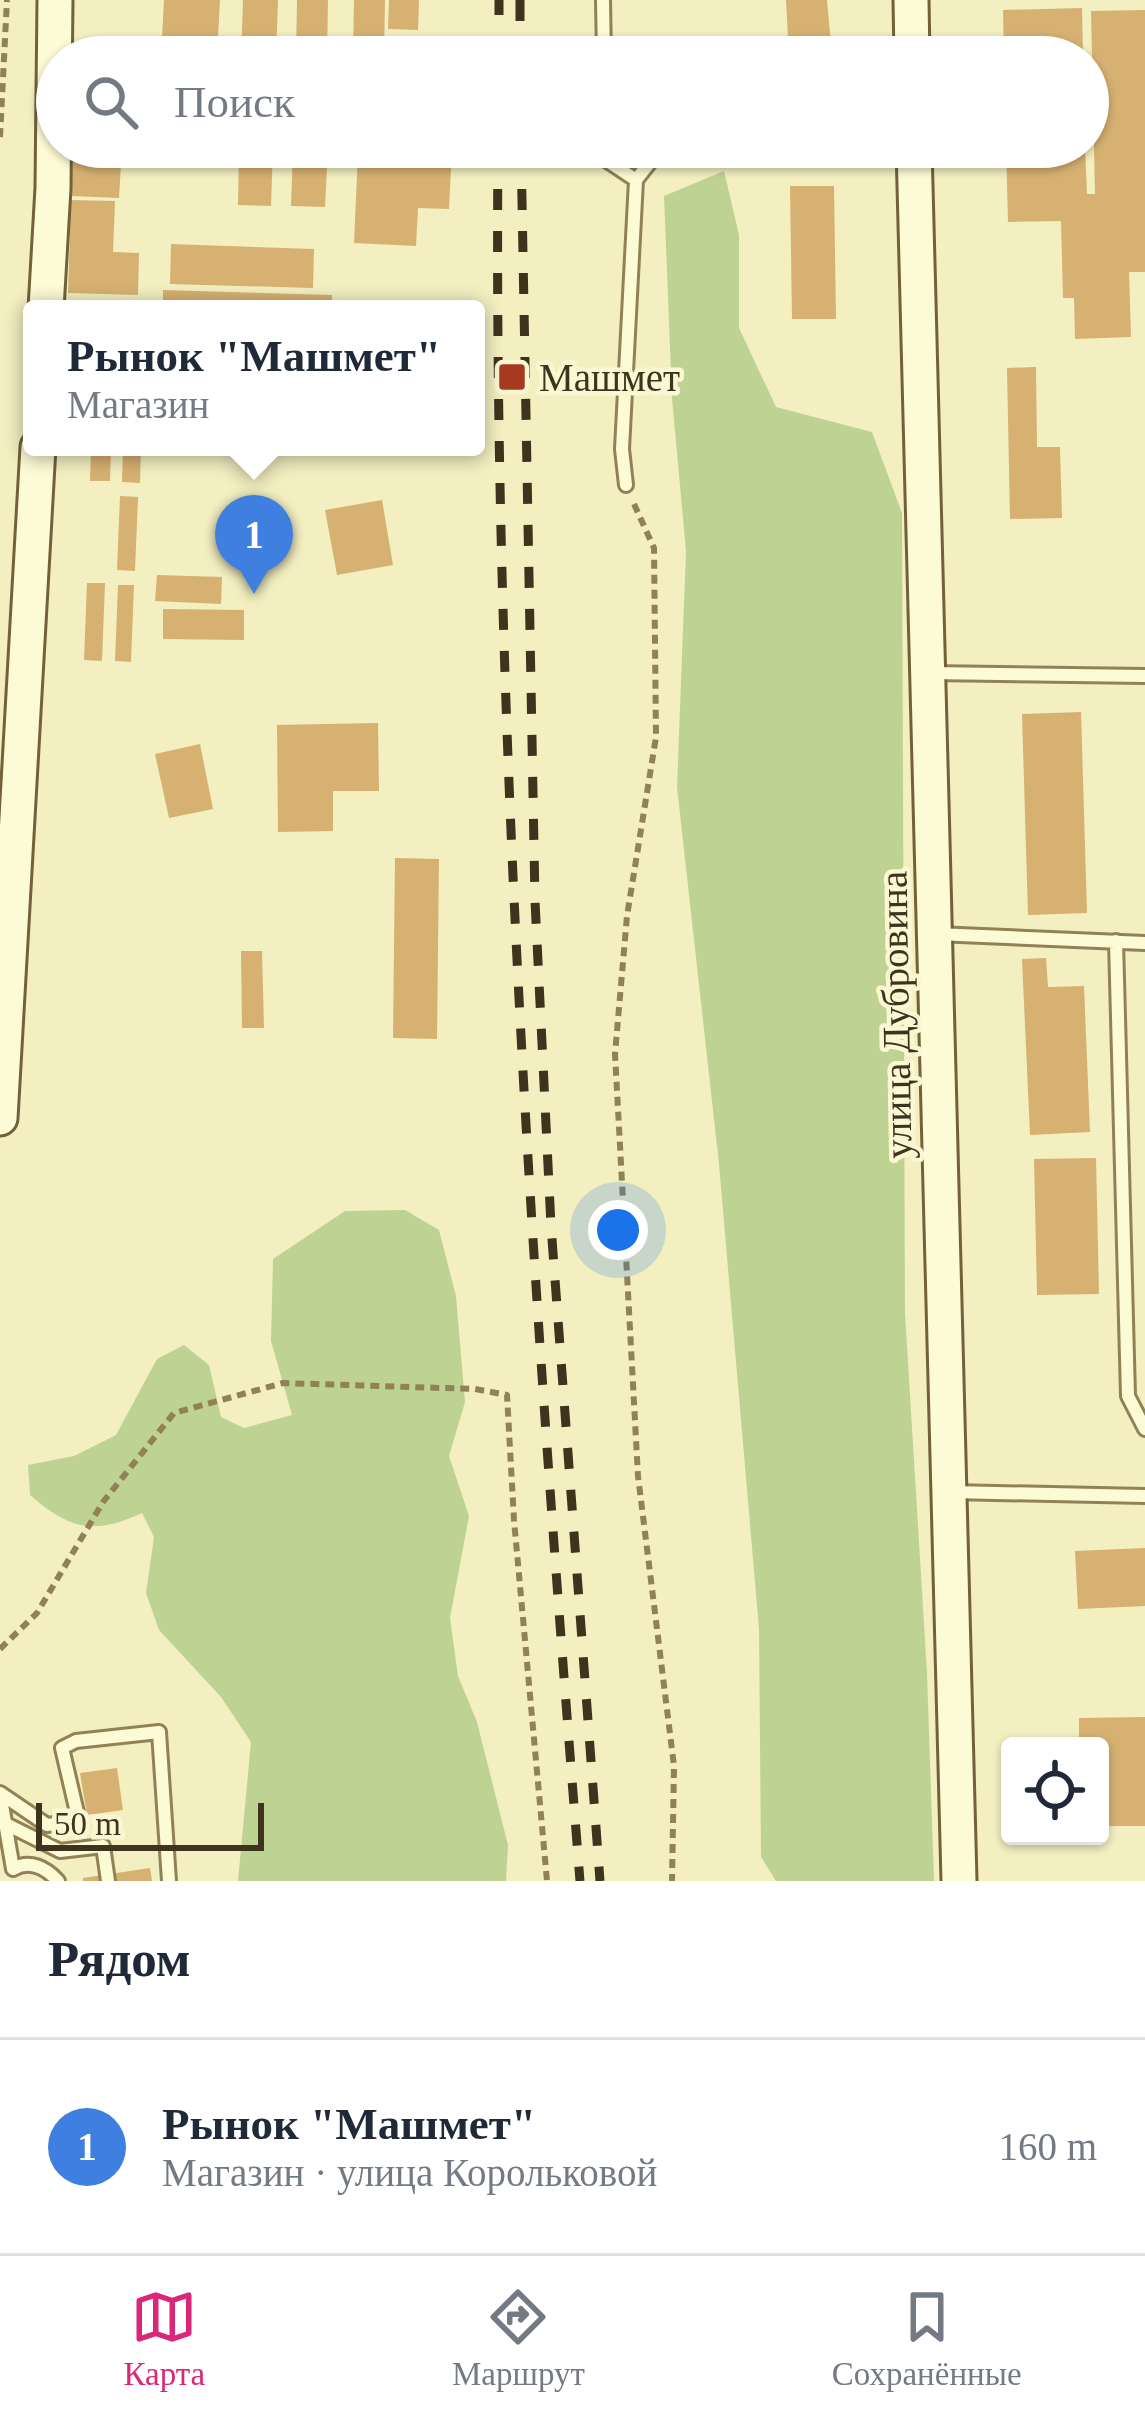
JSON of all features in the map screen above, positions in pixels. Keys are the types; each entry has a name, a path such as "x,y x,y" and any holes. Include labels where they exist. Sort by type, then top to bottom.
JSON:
{"main road":[{"path":"55,36 56,0"},
{"path":"911,0 912,36"},
{"path":"46,300 52,168"},
{"name":"улица Дубровина","path":"915,168 959,1881"},
{"path":"0,1118 11,724 37,456"}],"lane":[{"path":"603,0 604,36"},
{"path":"618,168 636,180"},
{"path":"626,484 622,449 636,180 645,168"},
{"path":"928,673 1145,676"},
{"path":"935,934 1145,943"},
{"path":"1116,941 1127,1396 1145,1429"},
{"path":"949,1492 1145,1496"},
{"path":"58,1881 32,1865 13,1869 0,1793 47,1825 79,1821 62,1748 76,1741 159,1732 169,1881"},
{"path":"3,1822 60,1851 103,1846 108,1881"}],"path":[{"path":"0,137 7,0"},
{"path":"626,484 654,548 656,737 627,916 614,1054 638,1476 674,1766 672,1881"},
{"path":"0,1649 37,1613 103,1502 175,1413 284,1383 476,1389 507,1395 547,1881"}],"green space":[{"path":"724,171 739,235 739,328 776,407 872,432 902,513 905,1313 927,1673 934,1881 776,1881 761,1857 759,1629 719,1164 677,787 686,551 672,398 664,196"},
{"path":"405,1210 439,1230 456,1296 465,1402 449,1456 469,1516 450,1618 458,1676 477,1722 508,1845 506,1881 238,1881 251,1742 221,1697 159,1630 146,1593 154,1537 142,1513 96,1526 70,1522 30,1495 28,1465 74,1456 116,1435 157,1359 184,1345 209,1365 221,1417 244,1428 292,1415 271,1341 273,1259 345,1211"}],"building":[{"path":"164,0 220,0 218,36 162,36"},
{"path":"243,0 278,0 277,36 242,36"},
{"path":"297,0 328,0 327,36 296,36"},
{"path":"354,0 385,0 384,36 353,36"},
{"path":"389,0 419,0 418,30 388,29"},
{"path":"786,0 827,0 830,36 788,36"},
{"path":"1082,8 1083,36 1004,36 1003,10"},
{"path":"1145,10 1145,272 1129,272 1131,337 1075,339 1074,298 1063,298 1061,221 1008,222 1007,168 1086,168 1087,194 1095,194 1094,168 1109,168 1109,36 1092,36 1091,11"},
{"path":"72,168 121,168 119,198 71,196"},
{"path":"239,168 272,168 271,206 238,205"},
{"path":"292,168 327,168 325,207 291,206"},
{"path":"357,168 451,168 449,209 418,208 416,246 354,243"},
{"path":"790,186 834,186 836,319 792,319"},
{"path":"71,200 115,201 113,252 139,253 138,295 68,293"},
{"path":"171,244 314,249 313,288 170,284"},
{"path":"163,290 332,295 332,300 163,300"},
{"path":"1036,367 1037,447 1060,447 1062,518 1010,519 1007,368"},
{"path":"91,456 111,456 110,481 90,481"},
{"path":"123,456 141,456 140,483 122,482"},
{"path":"120,496 138,497 135,571 117,570"},
{"path":"382,500 393,565 337,575 325,510"},
{"path":"157,575 222,577 221,604 155,601"},
{"path":"87,583 105,583 102,661 84,660"},
{"path":"118,585 134,585 131,662 115,661"},
{"path":"163,609 244,610 244,640 163,639"},
{"path":"1081,712 1087,913 1028,915 1022,714"},
{"path":"378,723 379,791 333,791 333,831 278,832 277,725"},
{"path":"200,744 213,809 169,818 155,754"},
{"path":"395,858 439,859 437,1039 393,1038"},
{"path":"241,951 262,951 264,1028 242,1028"},
{"path":"1046,958 1048,987 1084,986 1090,1132 1030,1135 1022,959"},
{"path":"1096,1158 1099,1294 1037,1295 1034,1159"},
{"path":"1145,1548 1145,1606 1078,1609 1075,1551"},
{"path":"1145,1717 1145,1826 1109,1826 1109,1737 1079,1737 1079,1718"},
{"path":"117,1768 123,1810 87,1815 80,1773"},
{"path":"150,1868 152,1881 83,1881 83,1878"}],"railway":[{"path":"499,0 499,36"},
{"path":"520,0 520,36"},
{"path":"498,168 502,581 520,1015 580,1881"},
{"path":"521,168 535,901 551,1226 600,1881"}],"place":[{"name":"Машмет","path":"512,377"},
{"name":"Рынок \"Машмет\"","path":"254,594"}]}
